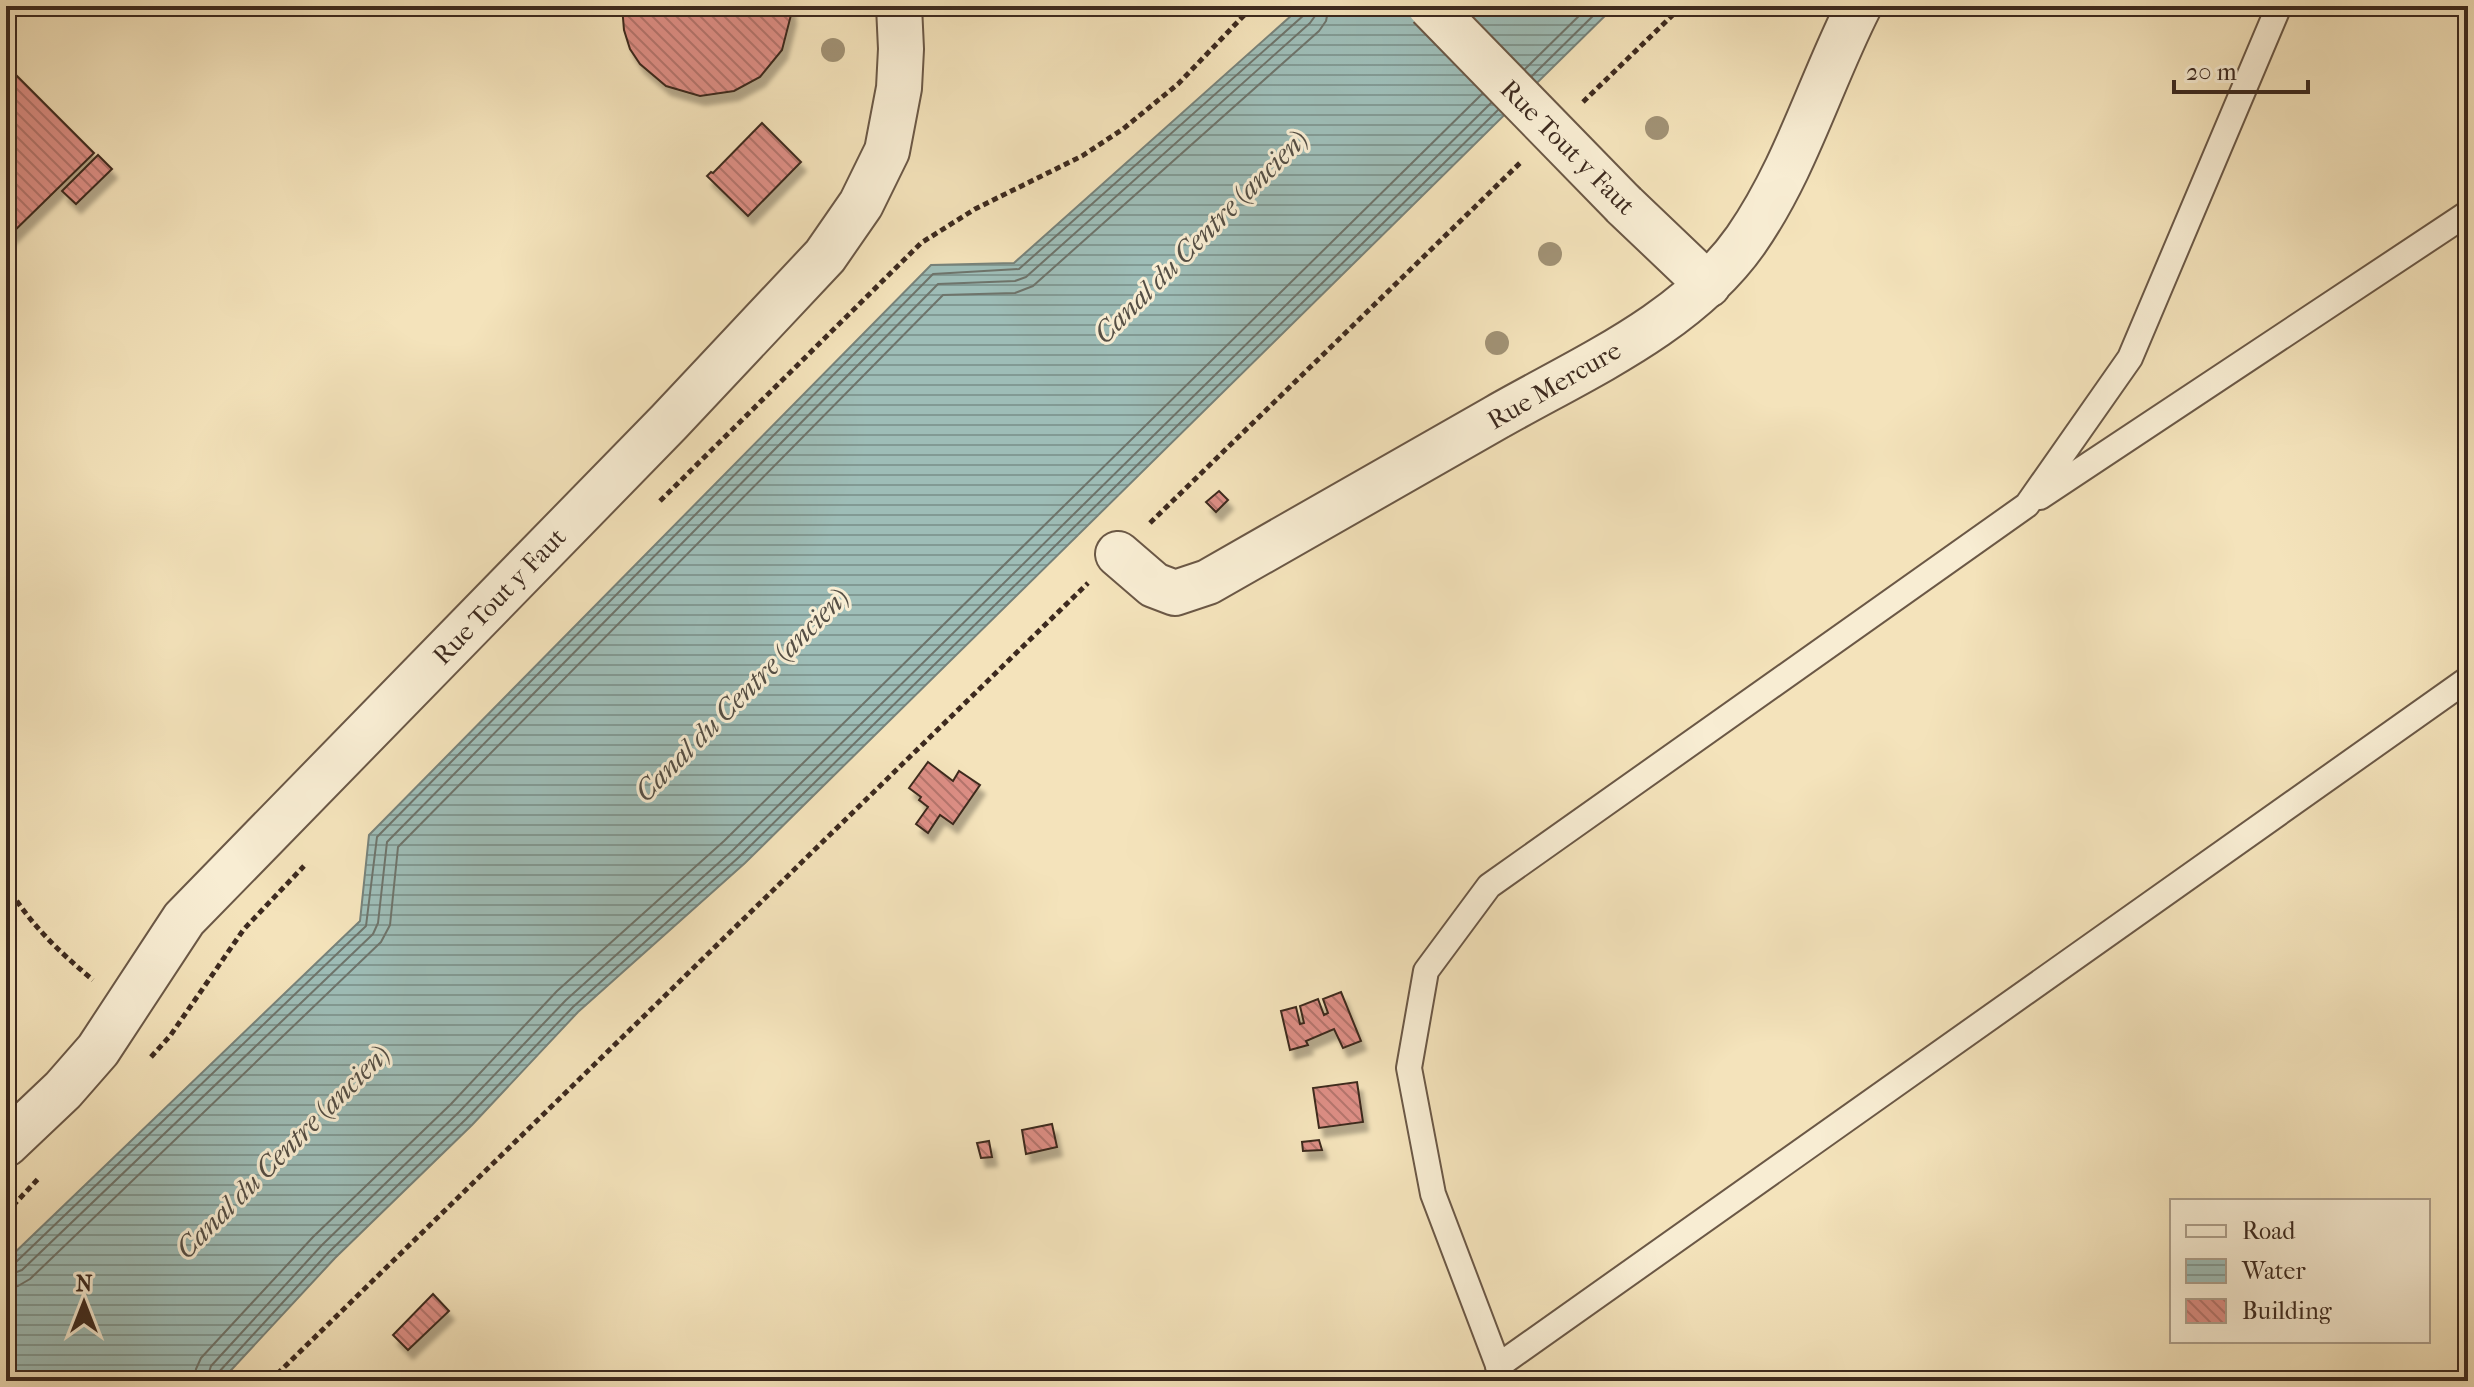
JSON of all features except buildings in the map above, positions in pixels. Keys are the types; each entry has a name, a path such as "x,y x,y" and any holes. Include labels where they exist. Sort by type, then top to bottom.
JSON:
{"street":[{"name":"Rue Tout y Faut","path":"6,1144 72,1080 98,1050 184,919 669,422 825,256 861,204 887,151 899,88 899,6"},
{"name":"Rue Tout y Faut","path":"1430,6 1624,205 1708,285"},
{"name":"Rue Mercure","path":"1118,554 1154,585 1175,593 1208,582 1649,330 1681,308 1708,285 1745,241 1775,192 1859,6"}],"lane":[{"path":"2027,505 2130,358 2279,6"},
{"path":"2468,213 2027,505 1489,886 1426,971 1409,1068 1433,1194 1501,1373 2468,679"}],"path":[{"path":"651,510 921,243 975,209 1082,156 1123,129 1178,84 1253,6"},
{"path":"1581,105 1682,6"},
{"path":"270,1381 1524,159"},
{"path":"150,1057 170,1036 244,929 307,862"},
{"path":"6,884 20,908 49,944 127,1009"},
{"path":"6,1213 40,1176"}],"water":[{"name":"Canal du Centre (ancien)","path":"1302,6 1615,6 745,863 578,1012 472,1125 335,1258 221,1381 6,1381 6,1261 360,921 369,835 931,265 1014,263"}]}
